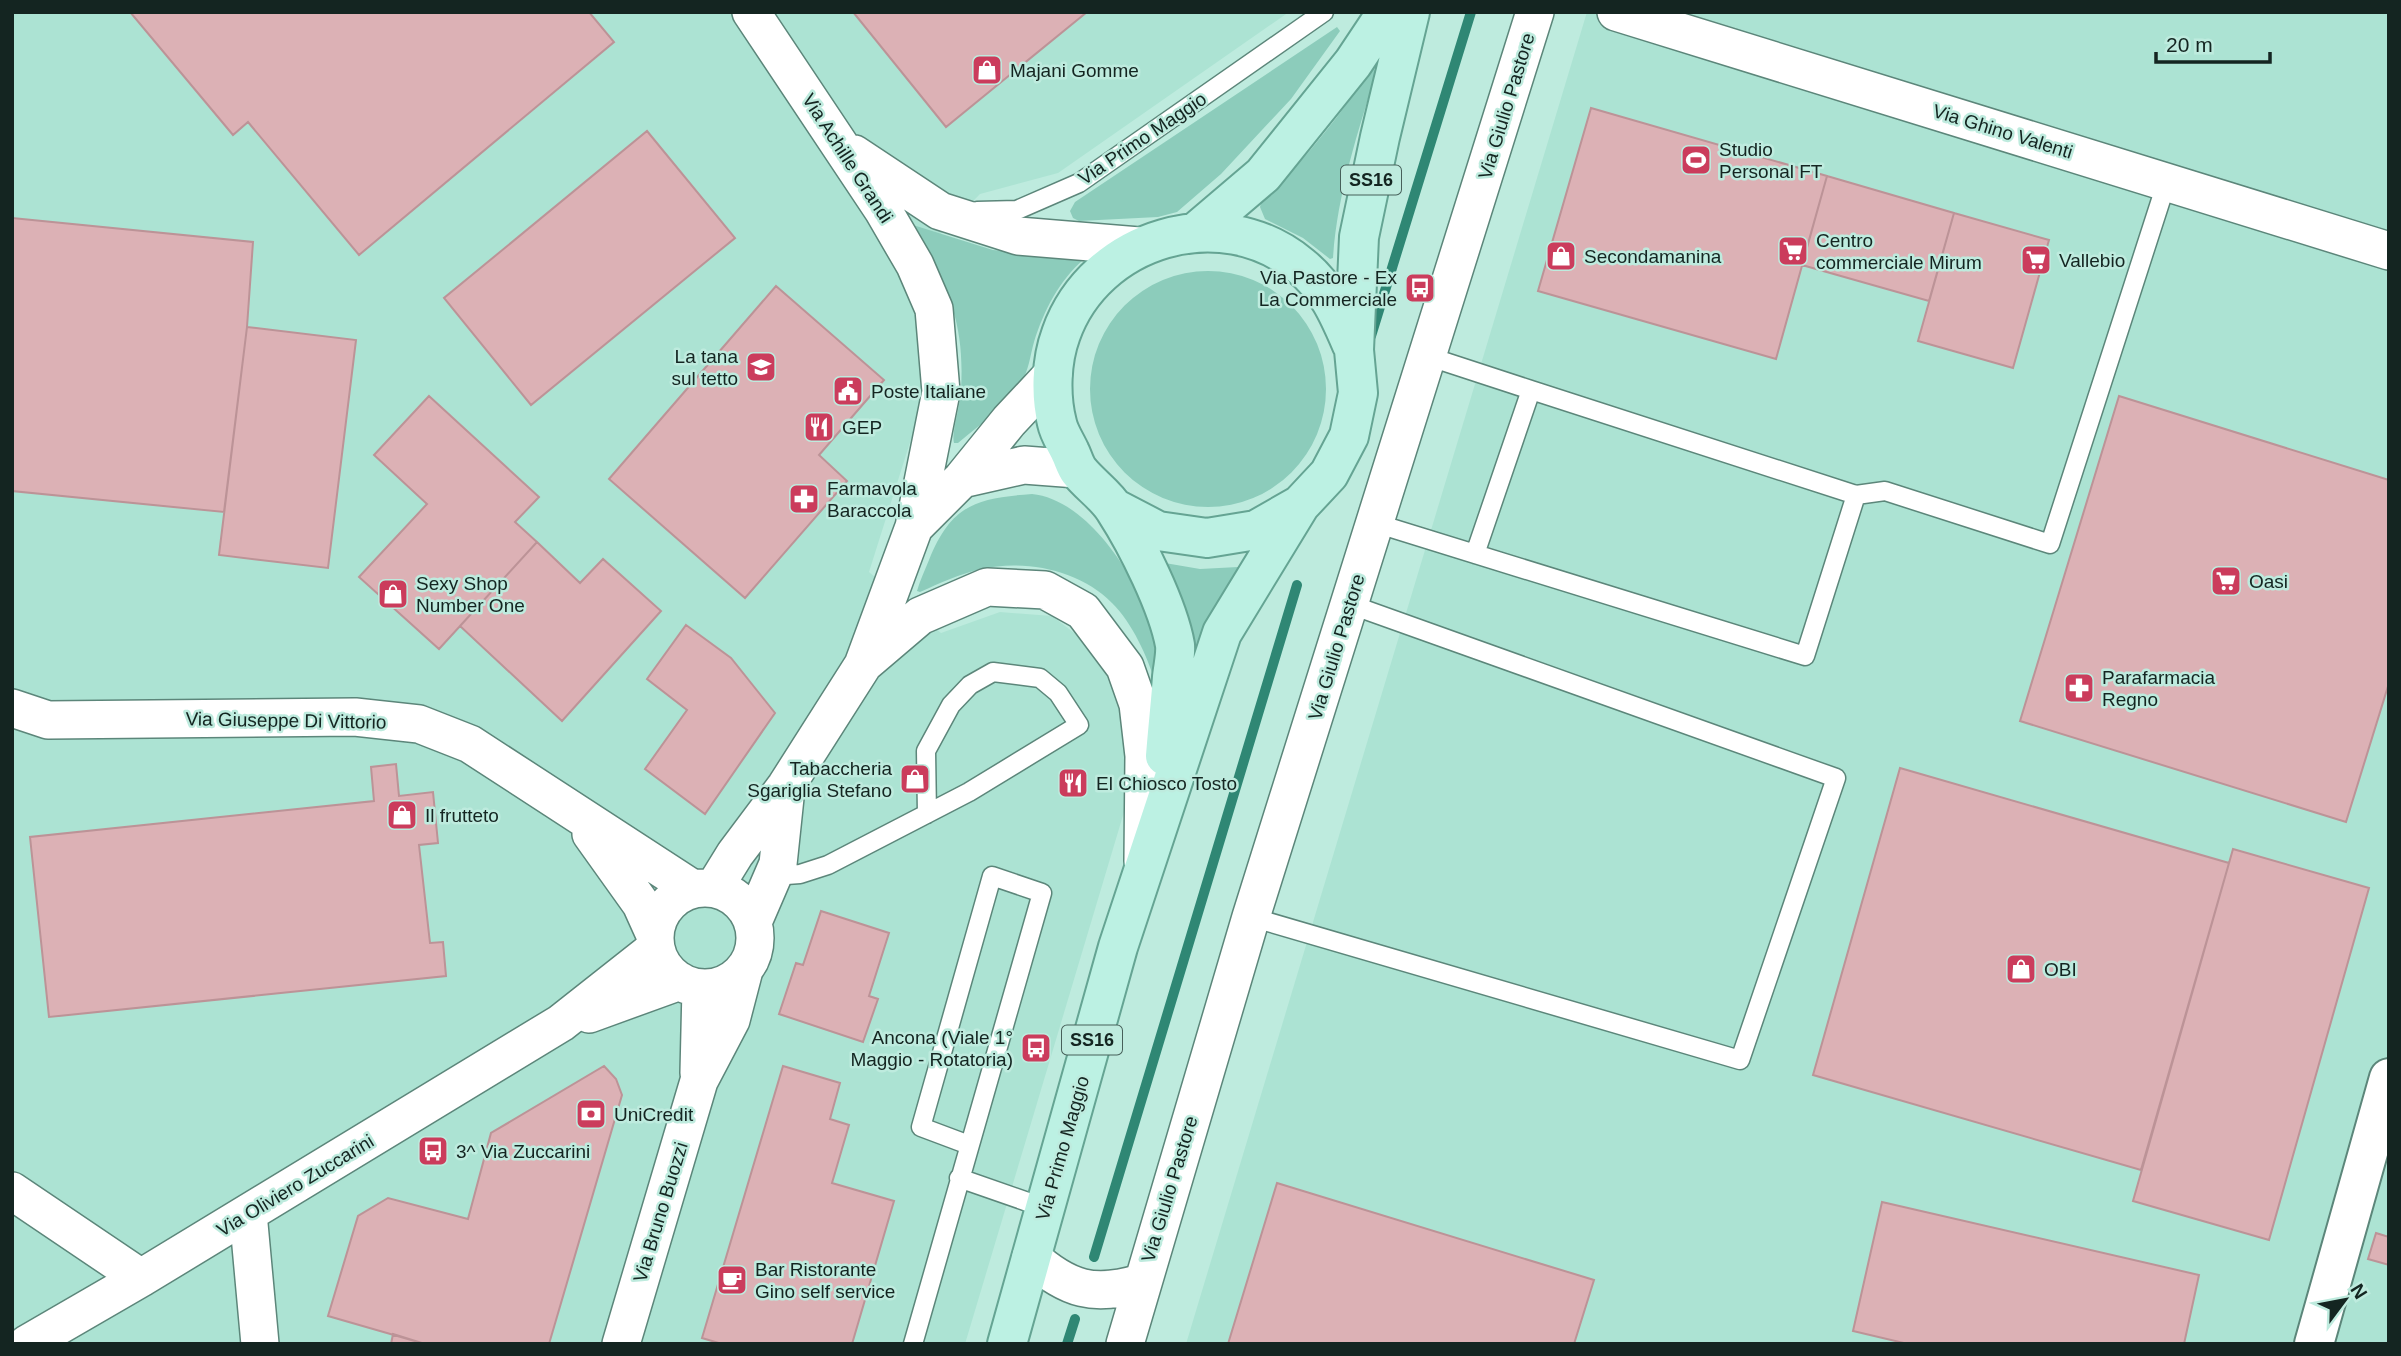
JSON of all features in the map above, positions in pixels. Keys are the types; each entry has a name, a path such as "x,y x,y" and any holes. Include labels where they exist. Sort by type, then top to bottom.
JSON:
{"main road":[{"name":"Via Primo Maggio","path":"1196,232 1263,175 1353,63 1387,12"},
{"name":"Via Primo Maggio","path":"1007,1344 1118,947 1222,633 1300,505 1329,474 1349,436 1357,393 1354,350 1359,237 1410,12"},
{"name":"Via Primo Maggio","path":"1159,821 1175,647 1159,596 1114,508 1077,469 1057,424 1053,374 1060,334 1079,298 1106,268 1139,246 1196,232 1224,233 1278,251 1301,266 1333,302 1354,350"},
{"name":"Via Primo Maggio","path":"1114,508 1158,531 1207,538 1256,530 1300,505"}],"street":[{"name":"Via Achille Grandi","path":"751,12 883,210 915,265 934,309 941,392 914,527"},
{"name":"Via Giulio Pastore","path":"1125,1344 1251,917 1535,12"},
{"name":"Via Ghino Valenti","path":"1616,12 2389,251"},
{"name":"Via Primo Maggio","path":"839,144 940,211 1018,236 1139,246"},
{"path":"863,665 914,527 962,479 1009,421 1053,374"},
{"path":"962,479 1024,465 1077,469"},
{"name":"Via Primo Maggio","path":"863,665 920,615 987,587 1045,590 1083,611 1125,667 1138,704 1144,756 1142,873"},
{"name":"Via Bruno Buozzi","path":"656,942 660,915 682,893 704,889 735,854 786,786 863,665"},
{"name":"Via Giuseppe Di Vittorio","path":"12,708 48,720 355,718 419,724 470,744 578,816 704,889"},
{"name":"Via Bruno Buozzi","path":"621,1344 699,1081 731,1020 744,970 751,959 755,944 753,922 778,864 786,786"},
{"name":"Via Giuseppe Di Vittorio","path":"578,816 635,895 656,942"},
{"path":"704,889 733,896 745,908 753,922"},
{"path":"656,942 661,962 670,974 691,985 716,987 729,982 744,970"},
{"name":"Via Oliviero Zuccarini","path":"27,1344 141,1278 561,1023 656,942"},
{"name":"Via Bruno Buozzi","path":"691,985 699,1081"},
{"name":"Via Oliviero Zuccarini","path":"561,1023 691,985"},
{"path":"2314,1344 2389,1078"},
{"path":"12,1191 141,1278"},
{"path":"248,1213 260,1344"},
{"name":"Via Giulio Pastore","path":"1031,1257 1049,1273 1071,1286 1095,1291 1119,1290 1141,1283"}],"lane":[{"name":"Via Primo Maggio","path":"940,211 1017,210 1079,183 1324,12"},
{"path":"1427,356 1856,495 1885,491 2050,544 2167,181"},
{"path":"1475,554 1531,390"},
{"path":"1375,523 1805,656 1856,495"},
{"path":"1251,917 1740,1060 1836,778 1349,604"},
{"path":"773,876 800,874 828,865 927,814 969,792 1079,725 1058,693 1040,678 993,672 970,685 951,705 926,751 927,814"},
{"path":"913,1344 1042,893 992,876 921,1127 969,1145"},
{"path":"959,1178 1045,1208"}],"shaded area":[{"path":"12,12 1289,12 1058,173 980,194 900,275 922,336 924,398 869,572 941,633 1000,612 1052,616 1103,655 1125,719 1130,792 965,1344 12,1344"},
{"path":"1587,12 2389,12 2389,1344 1186,1344"},
{"path":"1337,27 1340,31 1291,99 1221,174 1177,212 1158,217 1079,221 1073,218 1070,211 1075,202"},
{"path":"1374,68 1376,73 1349,164 1333,258 1330,259 1303,238 1265,219 1260,207 1319,139"},
{"path":"913,225 993,250 1084,259 1060,286 1048,307 1034,342 1026,373 1015,392 958,443 954,443 953,439 962,366 957,324 944,287 912,230"},
{"path":"1196,271 1220,271 1264,285 1292,305 1317,344 1324,366 1324,412 1317,434 1292,473 1264,493 1242,502 1220,507 1196,507 1152,493 1124,473 1104,445 1095,423 1090,401 1090,377 1104,333 1124,305 1152,285 1174,276"},
{"path":"1032,494 1055,500 1077,514 1098,533 1117,556 1133,582 1155,634 1160,660 1156,684 1138,641 1120,611 1099,592 1068,575 1033,567 998,566 973,571 917,591 937,542 956,516 981,502"},
{"path":"1159,562 1200,569 1238,567 1239,571 1197,666"}],"building":[{"path":"130,12 589,12 614,42 359,255 248,122 233,135"},
{"path":"853,12 1087,12 946,127"},
{"path":"1591,108 1827,176 1776,359 1538,291"},
{"path":"647,131 735,238 531,405 444,298"},
{"path":"1827,176 1954,213 1929,301 1802,265"},
{"path":"1954,213 2049,240 2013,368 1918,341"},
{"path":"12,218 253,242 247,327 224,512 12,491"},
{"path":"776,286 884,380 819,455 847,481 745,598 609,479"},
{"path":"247,327 356,340 328,568 219,555"},
{"path":"429,396 539,497 515,522 537,542 439,649 359,577 427,504 374,455"},
{"name":"Oasi","path":"2119,396 2389,480 2389,683 2346,822 2020,721"},
{"path":"537,542 580,583 603,559 661,611 562,721 460,626"},
{"path":"686,625 731,658 775,713 705,814 645,769 687,710 647,679"},
{"path":"396,764 399,796 433,792 438,843 419,845 430,943 443,942 446,976 49,1017 30,837 374,801 371,767"},
{"name":"OBI","path":"1900,768 2229,863 2141,1170 1813,1075"},
{"path":"2233,849 2369,888 2269,1240 2133,1201"},
{"path":"821,911 889,933 869,996 878,999 863,1042 779,1014 796,963 803,965"},
{"path":"604,1066 616,1079 622,1095 549,1344 425,1344 328,1316 358,1216 388,1198 468,1219 491,1133"},
{"path":"783,1066 840,1083 830,1119 849,1125 832,1183 894,1201 852,1344 722,1344 702,1338"},
{"path":"1277,1183 1594,1280 1574,1344 1228,1344"},
{"path":"1882,1202 2199,1275 2184,1344 1908,1344 1853,1331"},
{"path":"2376,1233 2389,1237 2389,1265 2368,1259"},
{"path":"393,1334 425,1344 391,1344"}],"waterway":[{"path":"1371,336 1471,12"},
{"path":"1094,1257 1297,585"},
{"path":"1067,1344 1075,1319"}],"place":[{"name":"Majani Gomme","path":"987,70"},
{"name":"Studio Personal FT","path":"1696,160"},
{"name":"Centro commerciale Mirum","path":"1793,251"},
{"name":"Secondamanina","path":"1561,256"},
{"name":"Vallebio","path":"2036,260"},
{"name":"Via Pastore - Ex La Commerciale","path":"1420,288"},
{"name":"La tana sul tetto","path":"761,367"},
{"name":"Poste Italiane","path":"848,391"},
{"name":"GEP","path":"819,427"},
{"name":"Farmavola Baraccola","path":"804,499"},
{"name":"Oasi","path":"2226,581"},
{"name":"Sexy Shop Number One","path":"393,594"},
{"name":"Parafarmacia Regno","path":"2079,688"},
{"name":"Tabaccheria Sgariglia Stefano","path":"915,779"},
{"name":"El Chiosco Tosto","path":"1073,783"},
{"name":"Il frutteto","path":"402,815"},
{"name":"OBI","path":"2021,969"},
{"name":"Ancona (Viale 1° Maggio - Rotatoria)","path":"1036,1048"},
{"name":"UniCredit","path":"591,1114"},
{"name":"3^ Via Zuccarini","path":"433,1151"},
{"name":"Bar Ristorante Gino self service","path":"732,1280"}]}
